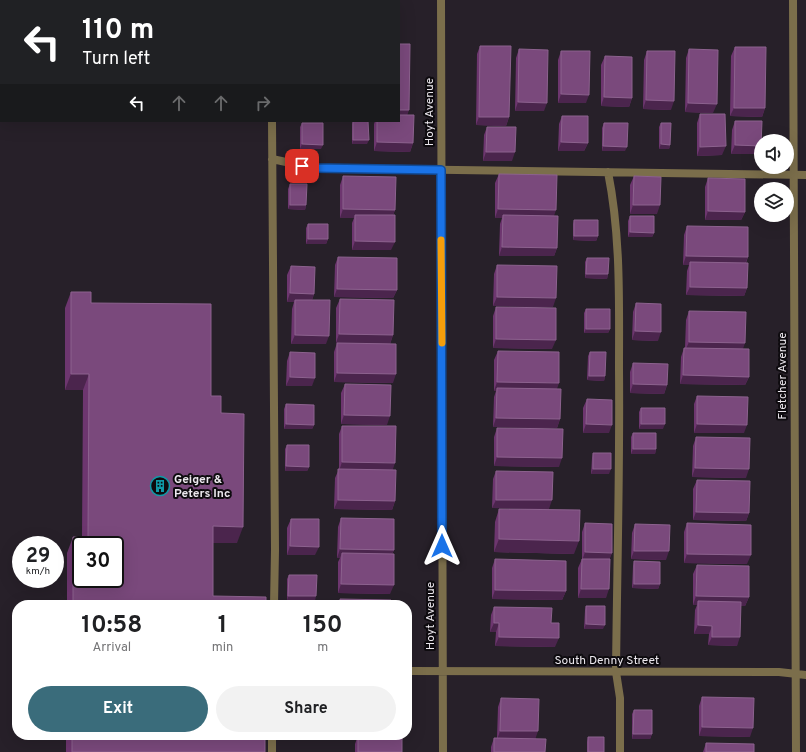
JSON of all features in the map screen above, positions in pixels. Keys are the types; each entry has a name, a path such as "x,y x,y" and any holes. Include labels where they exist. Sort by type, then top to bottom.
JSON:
{"street":[{"name":"Hoyt Avenue","path":"441,0 443,752"},
{"name":"Fletcher Avenue","path":"793,0 796,752"},
{"path":"272,122 274,600"},
{"path":"272,159 314,168 806,175"},
{"path":"608,172 614,201 619,265 620,468 616,672 620,698 620,752"},
{"name":"South Denny Street","path":"412,671 779,672 806,675"},
{"path":"272,740 272,752"}],"building":[{"path":"400,44 410,44 409,110 400,110"},
{"path":"480,46 511,46 509,117 479,117"},
{"path":"735,47 766,47 765,108 734,108"},
{"path":"519,49 548,50 547,103 518,102"},
{"path":"689,49 718,50 717,104 688,103"},
{"path":"561,51 590,51 589,95 561,94"},
{"path":"647,51 675,51 674,101 646,100"},
{"path":"605,56 632,57 632,98 604,97"},
{"path":"700,114 725,114 726,146 700,147"},
{"path":"400,115 414,115 413,143 377,142 377,122 400,122"},
{"path":"562,116 588,116 588,143 561,142"},
{"path":"735,121 762,121 761,134 754,134 754,146 735,145"},
{"path":"353,122 368,122 369,140 353,140"},
{"path":"302,123 323,123 323,145 302,144"},
{"path":"604,123 628,123 627,147 603,146"},
{"path":"661,123 671,123 670,145 661,144"},
{"path":"487,127 516,127 515,152 486,152"},
{"path":"499,174 557,175 556,210 498,209"},
{"path":"343,176 396,177 395,210 343,209"},
{"path":"634,176 661,177 660,205 633,205"},
{"path":"708,178 745,179 745,212 708,211"},
{"path":"290,184 307,184 306,205 290,205"},
{"path":"355,215 395,215 395,242 355,241"},
{"path":"503,215 558,216 557,248 502,247"},
{"path":"630,216 654,216 654,233 630,232"},
{"path":"574,220 598,220 598,236 574,236"},
{"path":"308,224 328,224 328,239 308,239"},
{"path":"687,226 748,227 748,257 686,256"},
{"path":"338,257 397,258 397,290 337,289"},
{"path":"587,258 609,258 608,274 586,274"},
{"path":"690,262 748,263 747,288 690,287"},
{"path":"497,265 557,266 556,298 497,297"},
{"path":"291,266 315,267 314,294 290,293"},
{"name":"Geiger & Peters Inc","path":"71,292 91,292 91,303 211,304 211,396 221,396 221,413 244,414 243,527 213,526 213,596 266,597 266,600 73,600 73,588 124,588 124,536 88,536 89,374 71,374"},
{"path":"340,299 394,300 393,335 339,334"},
{"path":"295,300 330,300 329,336 295,335"},
{"path":"636,303 661,304 661,332 635,331"},
{"path":"496,307 556,308 556,340 496,339"},
{"path":"586,309 610,309 610,329 586,329"},
{"path":"689,311 746,312 745,343 689,342"},
{"path":"337,343 396,344 396,374 337,373"},
{"path":"684,348 749,349 749,377 683,375"},
{"path":"498,351 559,352 559,383 497,382"},
{"path":"290,352 315,353 315,378 290,377"},
{"path":"590,352 606,352 605,376 589,376"},
{"path":"633,363 668,364 667,385 633,384"},
{"path":"345,384 391,385 390,416 344,415"},
{"path":"497,388 561,389 560,419 496,418"},
{"path":"697,396 748,397 747,425 697,424"},
{"path":"587,399 612,400 612,425 586,424"},
{"path":"286,404 314,405 314,425 286,424"},
{"path":"641,408 665,408 665,424 641,424"},
{"path":"342,426 396,426 395,463 342,462"},
{"path":"497,428 563,429 562,458 497,457"},
{"path":"633,433 656,433 656,449 633,449"},
{"path":"696,437 750,438 749,469 695,468"},
{"path":"287,445 309,445 309,467 286,466"},
{"path":"593,453 611,453 611,469 593,469"},
{"path":"338,469 396,470 395,501 338,500"},
{"path":"496,471 553,472 552,500 496,500"},
{"path":"697,480 750,481 749,513 696,512"},
{"path":"499,509 580,510 579,541 499,539"},
{"path":"341,518 394,519 394,550 340,549"},
{"path":"291,519 319,519 319,547 290,546"},
{"path":"585,523 612,524 612,553 585,552"},
{"path":"687,523 751,525 751,555 687,554"},
{"path":"635,524 670,525 669,551 634,551"},
{"path":"342,553 394,554 394,585 341,584"},
{"path":"495,559 566,561 566,591 495,590"},
{"path":"582,559 610,559 609,589 581,589"},
{"path":"634,561 660,562 660,584 634,584"},
{"path":"697,565 749,566 749,597 696,596"},
{"path":"289,575 317,575 316,596 288,596"},
{"path":"340,599 391,600 340,600"},
{"path":"698,601 741,602 740,637 712,637 712,626 698,625"},
{"path":"586,606 605,606 605,625 586,624"},
{"path":"494,607 552,608 551,623 559,623 559,638 499,637 499,623 494,623"},
{"path":"702,697 754,698 753,728 702,727"},
{"path":"501,698 539,699 538,731 500,731"},
{"path":"634,710 652,710 652,734 633,734"},
{"path":"588,737 604,737 604,752 588,752"},
{"path":"494,738 546,739 545,752 494,752"},
{"path":"72,740 265,740 265,752 72,752"},
{"path":"358,740 402,740 402,752 358,752"},
{"path":"706,743 754,744 754,752 706,752"}],"slow traffic":[{"path":"441,240 442,343"}],"place":[{"name":"Geiger & Peters Inc","path":"160,486"}],"route":[{"path":"302,166 346,169 441,170 442,546"}]}
